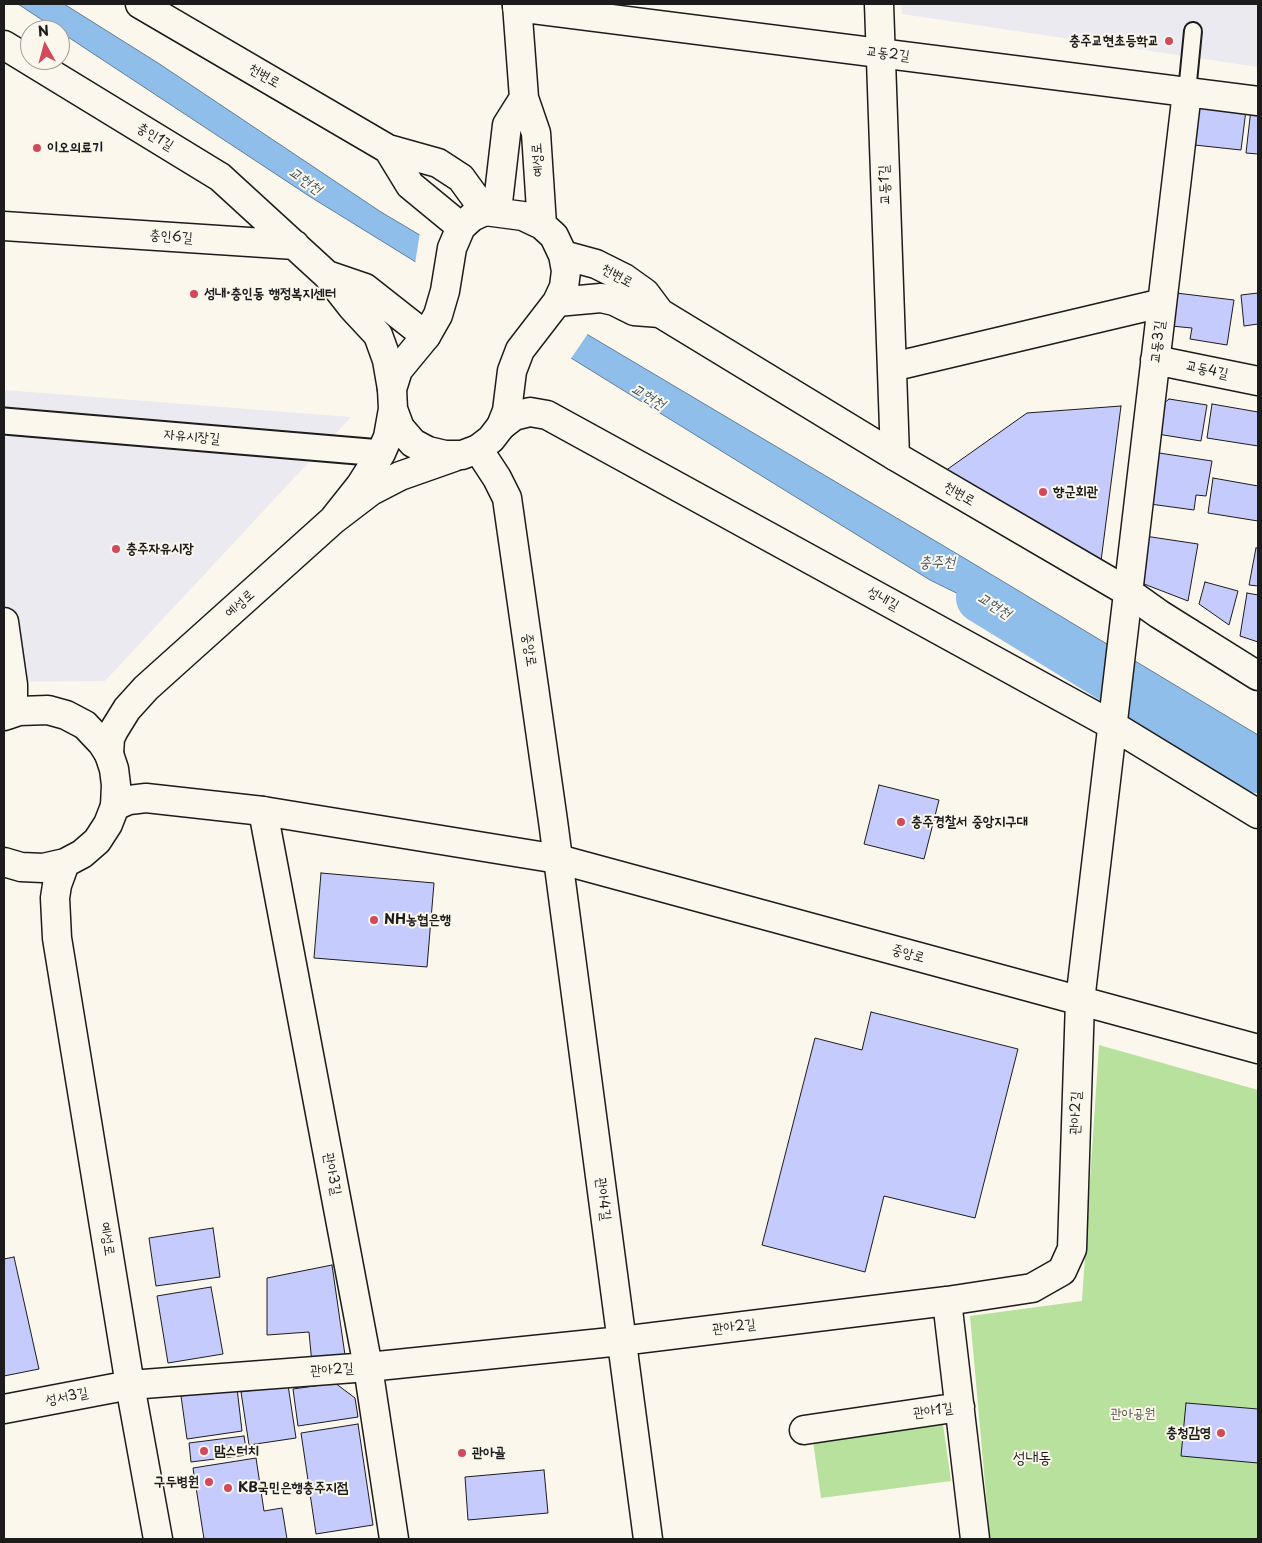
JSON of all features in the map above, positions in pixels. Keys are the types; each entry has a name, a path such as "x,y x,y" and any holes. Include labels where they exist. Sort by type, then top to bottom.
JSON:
{"street":[{"name":"천변로","path":"140,4 388,149 438,163 460,178 491,211"},
{"name":"교동1길","path":"879,4 895,456"},
{"name":"교동2길","path":"517,5 1258,101"},
{"name":"예성로","path":"517,5 524,98 536,133 542,225"},
{"name":"충인1길","path":"4,45 220,177 295,246"},
{"name":"교동3길","path":"1112,721 1187,92"},
{"path":"491,211 507,125 524,98"},
{"name":"천변로","path":"388,149 410,185 457,237"},
{"path":"295,246 328,275 352,307 378,335 387,360 392,399 400,428 413,443 428,451 444,455 470,452 492,439 501,426 507,411 512,371 520,350 557,302 564,287 566,271 563,255 554,236 542,225 523,216 491,211 472,217 457,237 438,315 429,331 398,370 392,399"},
{"name":"충인6길","path":"4,226 295,246"},
{"name":"천변로","path":"563,255 596,264 624,278 645,293 660,312 895,456 1128,592 1159,614 1258,676"},
{"path":"328,275 365,288 429,331"},
{"name":"천변로","path":"557,302 601,298 634,311 660,312"},
{"path":"892,367 1162,303"},
{"name":"교동4길","path":"1155,360 1258,381"},
{"name":"예성로","path":"333,520 360,486 381,452 388,437 392,399"},
{"name":"성내길","path":"501,426 514,416 530,412 547,415 1112,721 1258,814"},
{"name":"자유시장길","path":"4,421 381,452"},
{"name":"예성로","path":"109,754 110,738 114,730 127,709 146,688 333,520 371,491 400,476 430,464 470,452"},
{"name":"중앙로","path":"470,452 497,478 506,498 558,859"},
{"path":"4,622 13,685 14,713 57,712 74,719 94,734 109,754 114,769 115,795 108,824 97,841 82,854 65,863 43,868 12,865"},
{"name":"예성로","path":"74,719 93,716 111,710 146,688"},
{"name":"관아2길","path":"130,1385 368,1367 621,1341 947,1301 1032,1288 1062,1272 1072,1249 1080,1001 1112,721"},
{"name":"중앙로","path":"115,795 129,800 146,798 263,811 558,859 1258,1049"},
{"name":"관아3길","path":"263,811 368,1367 394,1539"},
{"name":"관아4길","path":"558,859 648,1539"},
{"name":"예성로","path":"57,938 55,898 60,874 65,863"},
{"name":"예성로","path":"12,865 33,878 40,889 52,918 57,938 130,1385 158,1539"},
{"path":"947,1301 960,1407"},
{"name":"성서3길","path":"4,1409 130,1385"},
{"name":"관아1길","path":"804,1430 960,1407 975,1539"}],"lane":[{"path":"1187,92 1193,31"}],"shaded area":[{"name":"충주교현초등학교","path":"901,4 1258,4 1258,67 902,14"},
{"name":"충주자유시장","path":"4,390 351,417 105,681 4,682"}],"green space":[{"name":"관아공원","path":"1099,1045 1258,1090 1258,1539 990,1539 970,1316 1082,1301"},
{"path":"942,1417 951,1481 821,1498 812,1434"}],"water":[{"name":"충주천","path":"18,4 64,4 158,63 381,212 1258,735 1258,752 1142,684 930,580 309,196 70,38 70,20 42,20"}],"pier":[{"path":"420,232 589,332 570,360 415,264"}],"building":[{"path":"1201,106 1246,110 1241,150 1185,144 1188,117"},
{"path":"1251,109 1258,109 1258,154 1246,153"},
{"path":"1176,293 1234,300 1227,345 1190,339 1192,328 1171,326"},
{"path":"1258,293 1258,324 1244,326 1241,295"},
{"path":"1169,399 1207,405 1201,441 1151,433 1155,411"},
{"path":"1212,404 1258,412 1258,446 1207,438"},
{"name":"향군회관","path":"1121,406 1101,561 945,471 1027,413"},
{"path":"1159,453 1212,461 1206,496 1196,495 1194,510 1150,504"},
{"path":"1213,478 1258,486 1258,521 1208,513"},
{"path":"1138,535 1198,544 1188,601 1144,584"},
{"path":"1256,548 1258,548 1258,586 1249,585"},
{"path":"1205,582 1238,591 1229,625 1199,604"},
{"path":"1247,593 1258,595 1258,642 1240,636"},
{"name":"충주경찰서 중앙지구대","path":"879,785 939,800 924,859 864,844"},
{"name":"NH농협은행","path":"321,873 434,883 427,967 314,958"},
{"path":"871,1012 1018,1049 975,1218 884,1196 865,1272 762,1245 815,1038 862,1050"},
{"path":"213,1228 220,1277 156,1286 149,1238"},
{"path":"14,1257 39,1369 4,1376 4,1259"},
{"path":"332,1265 346,1362 312,1364 309,1332 267,1335 267,1278"},
{"path":"211,1287 223,1354 168,1363 157,1296"},
{"path":"335,1383 355,1398 358,1417 298,1426 293,1389"},
{"path":"288,1385 296,1438 249,1445 241,1392"},
{"path":"237,1388 242,1431 187,1439 181,1396"},
{"name":"충청감영","path":"1186,1403 1258,1409 1258,1463 1181,1456"},
{"path":"358,1424 373,1525 316,1534 301,1433"},
{"path":"244,1436 247,1455 191,1462 189,1443"},
{"name":"KB국민은행충주지점","path":"256,1458 264,1511 282,1508 287,1539 204,1539 193,1468"},
{"path":"544,1470 548,1513 468,1520 465,1477"}],"waterway":[{"name":"교현천","path":"981,598 1258,768"}],"place":[{"name":"충주교현초등학교","path":"1169,41"},
{"name":"이오의료기","path":"37,148"},
{"name":"성내·충인동 행정복지센터","path":"194,294"},
{"name":"향군회관","path":"1043,492"},
{"name":"충주자유시장","path":"116,549"},
{"name":"충주경찰서 중앙지구대","path":"901,822"},
{"name":"NH농협은행","path":"374,920"},
{"name":"충청감영","path":"1221,1433"},
{"name":"맘스터치","path":"204,1451"},
{"name":"관아골","path":"462,1453"},
{"name":"구두병원","path":"209,1482"},
{"name":"KB국민은행충주지점","path":"228,1488"}],"district":[{"name":"성내동","path":"1032,1459"}]}
